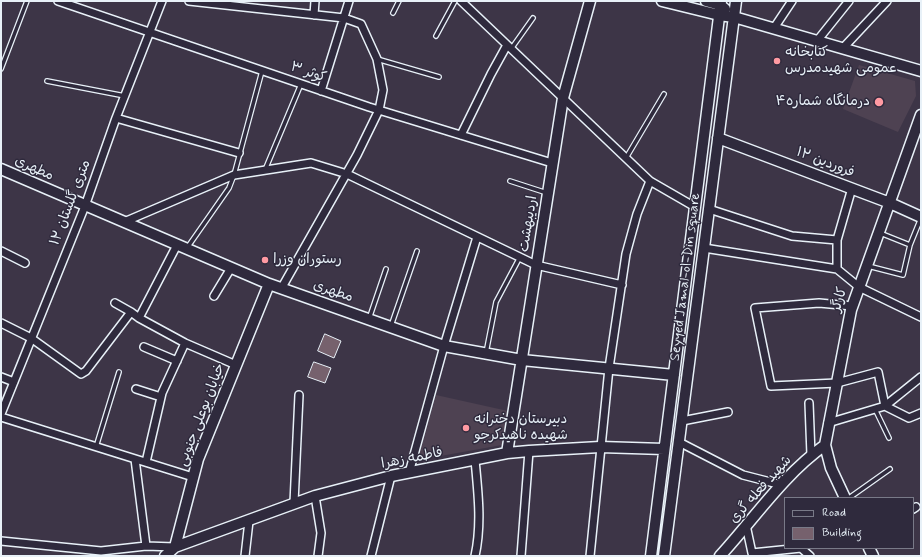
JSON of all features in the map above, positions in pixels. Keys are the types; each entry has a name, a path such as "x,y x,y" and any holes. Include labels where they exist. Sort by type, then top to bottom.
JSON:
{"street":[{"name":"کوثر ۳","path":"58,1 379,110 552,163"},
{"name":"۱۲ متری گلستان","path":"1,414 3,403 14,382 85,206 124,96 162,1"},
{"path":"188,1 212,2 344,18 361,24 377,59 383,90 379,110 357,155 281,289"},
{"path":"314,15 315,1"},
{"path":"321,90 349,1"},
{"path":"461,1 650,180 695,207"},
{"name":"اردیبهشت","path":"508,453 563,98 590,1"},
{"path":"662,1 719,15 734,16 921,71"},
{"path":"706,1 721,3 734,16"},
{"name":"Seyyed Jamal-ol-Din square","path":"664,556 736,1"},
{"path":"774,28 792,1"},
{"path":"817,41 849,1"},
{"path":"843,48 887,1"},
{"name":"Seyyed Jamal-ol-Din square","path":"650,556 721,3"},
{"path":"461,135 491,74 509,47"},
{"name":"کارگر","path":"845,497 831,468 825,445 836,383 852,306 921,115"},
{"path":"116,118 239,153"},
{"name":"۱۲ فروردین","path":"718,138 890,202 921,218"},
{"path":"124,222 234,175 311,163 346,174 536,265 622,285"},
{"name":"مطهری","path":"1,169 281,289 444,346 522,360 674,375"},
{"path":"590,556 609,368 626,254 635,221 650,180"},
{"path":"837,269 837,240 852,188"},
{"path":"709,209 792,236 837,240"},
{"path":"409,473 444,346 477,237"},
{"path":"139,318 182,247"},
{"path":"704,248 837,269 859,287 921,317"},
{"path":"1,252 25,263"},
{"path":"214,296 231,268"},
{"name":"خیابان بوعلی جنوبی","path":"175,547 198,459 269,284"},
{"path":"685,286 699,288"},
{"path":"116,303 139,318 185,343 236,365"},
{"path":"852,306 818,303 755,308 770,386 836,383 878,372 885,406"},
{"path":"1,323 32,338 78,372 83,373 131,312"},
{"path":"146,462 161,397 185,343"},
{"path":"144,347 177,361"},
{"path":"1,377 14,382"},
{"path":"828,423 885,406 921,377"},
{"path":"136,389 161,397"},
{"path":"294,503 299,395"},
{"path":"809,403 811,455"},
{"path":"885,406 909,418 921,413"},
{"path":"682,421 728,412"},
{"path":"1,417 193,477"},
{"path":"679,442 743,474 782,485"},
{"name":"شهید فعله گری","path":"720,556 782,485 811,455 825,445"},
{"name":"فاطمه زهرا","path":"175,547 315,496 391,476 508,453 600,447 664,449"},
{"path":"521,556 529,451"},
{"path":"135,459 146,546"},
{"path":"475,460 479,507 479,530 475,556"},
{"path":"371,556 391,476"},
{"path":"315,496 321,534 318,556"},
{"path":"245,556 249,520"},
{"path":"746,525 752,553 789,553 799,549"},
{"path":"1,541 101,551 146,546 175,547"},
{"path":"165,556 175,547"},
{"path":"802,549 810,556"}],"lane":[{"path":"1,69 27,1"},
{"path":"393,14 399,1"},
{"path":"436,36 455,1"},
{"path":"509,47 533,18"},
{"path":"377,59 439,77"},
{"path":"182,247 229,188 234,175 262,71"},
{"path":"47,81 124,96"},
{"path":"265,170 301,84"},
{"path":"626,158 664,94"},
{"path":"510,181 548,193"},
{"path":"867,265 903,275 910,245 921,218"},
{"path":"879,232 910,245"},
{"path":"390,328 417,251"},
{"path":"486,353 496,302 520,257"},
{"path":"369,320 386,269"},
{"path":"96,447 119,372"},
{"path":"875,409 890,438"},
{"path":"850,497 890,469"}],"shaded area":[{"name":"درمانگاه شماره۴","path":"859,65 915,81 916,96 898,132 843,109"},
{"name":"دبیرستان دخترانه شهیده ناهیدکرجو","path":"436,395 508,411 502,445 418,460"}],"building":[{"path":"325,334 341,341 334,358 318,351"},
{"path":"314,362 331,368 325,383 308,377"}],"place":[{"name":"کتابخانه عمومی شهیدمدرس","path":"777,61"},
{"name":"درمانگاه شماره۴","path":"879,102"},
{"name":"رستوران وزرا","path":"265,260"},
{"name":"دبیرستان دخترانه شهیده ناهیدکرجو","path":"466,428"}]}
